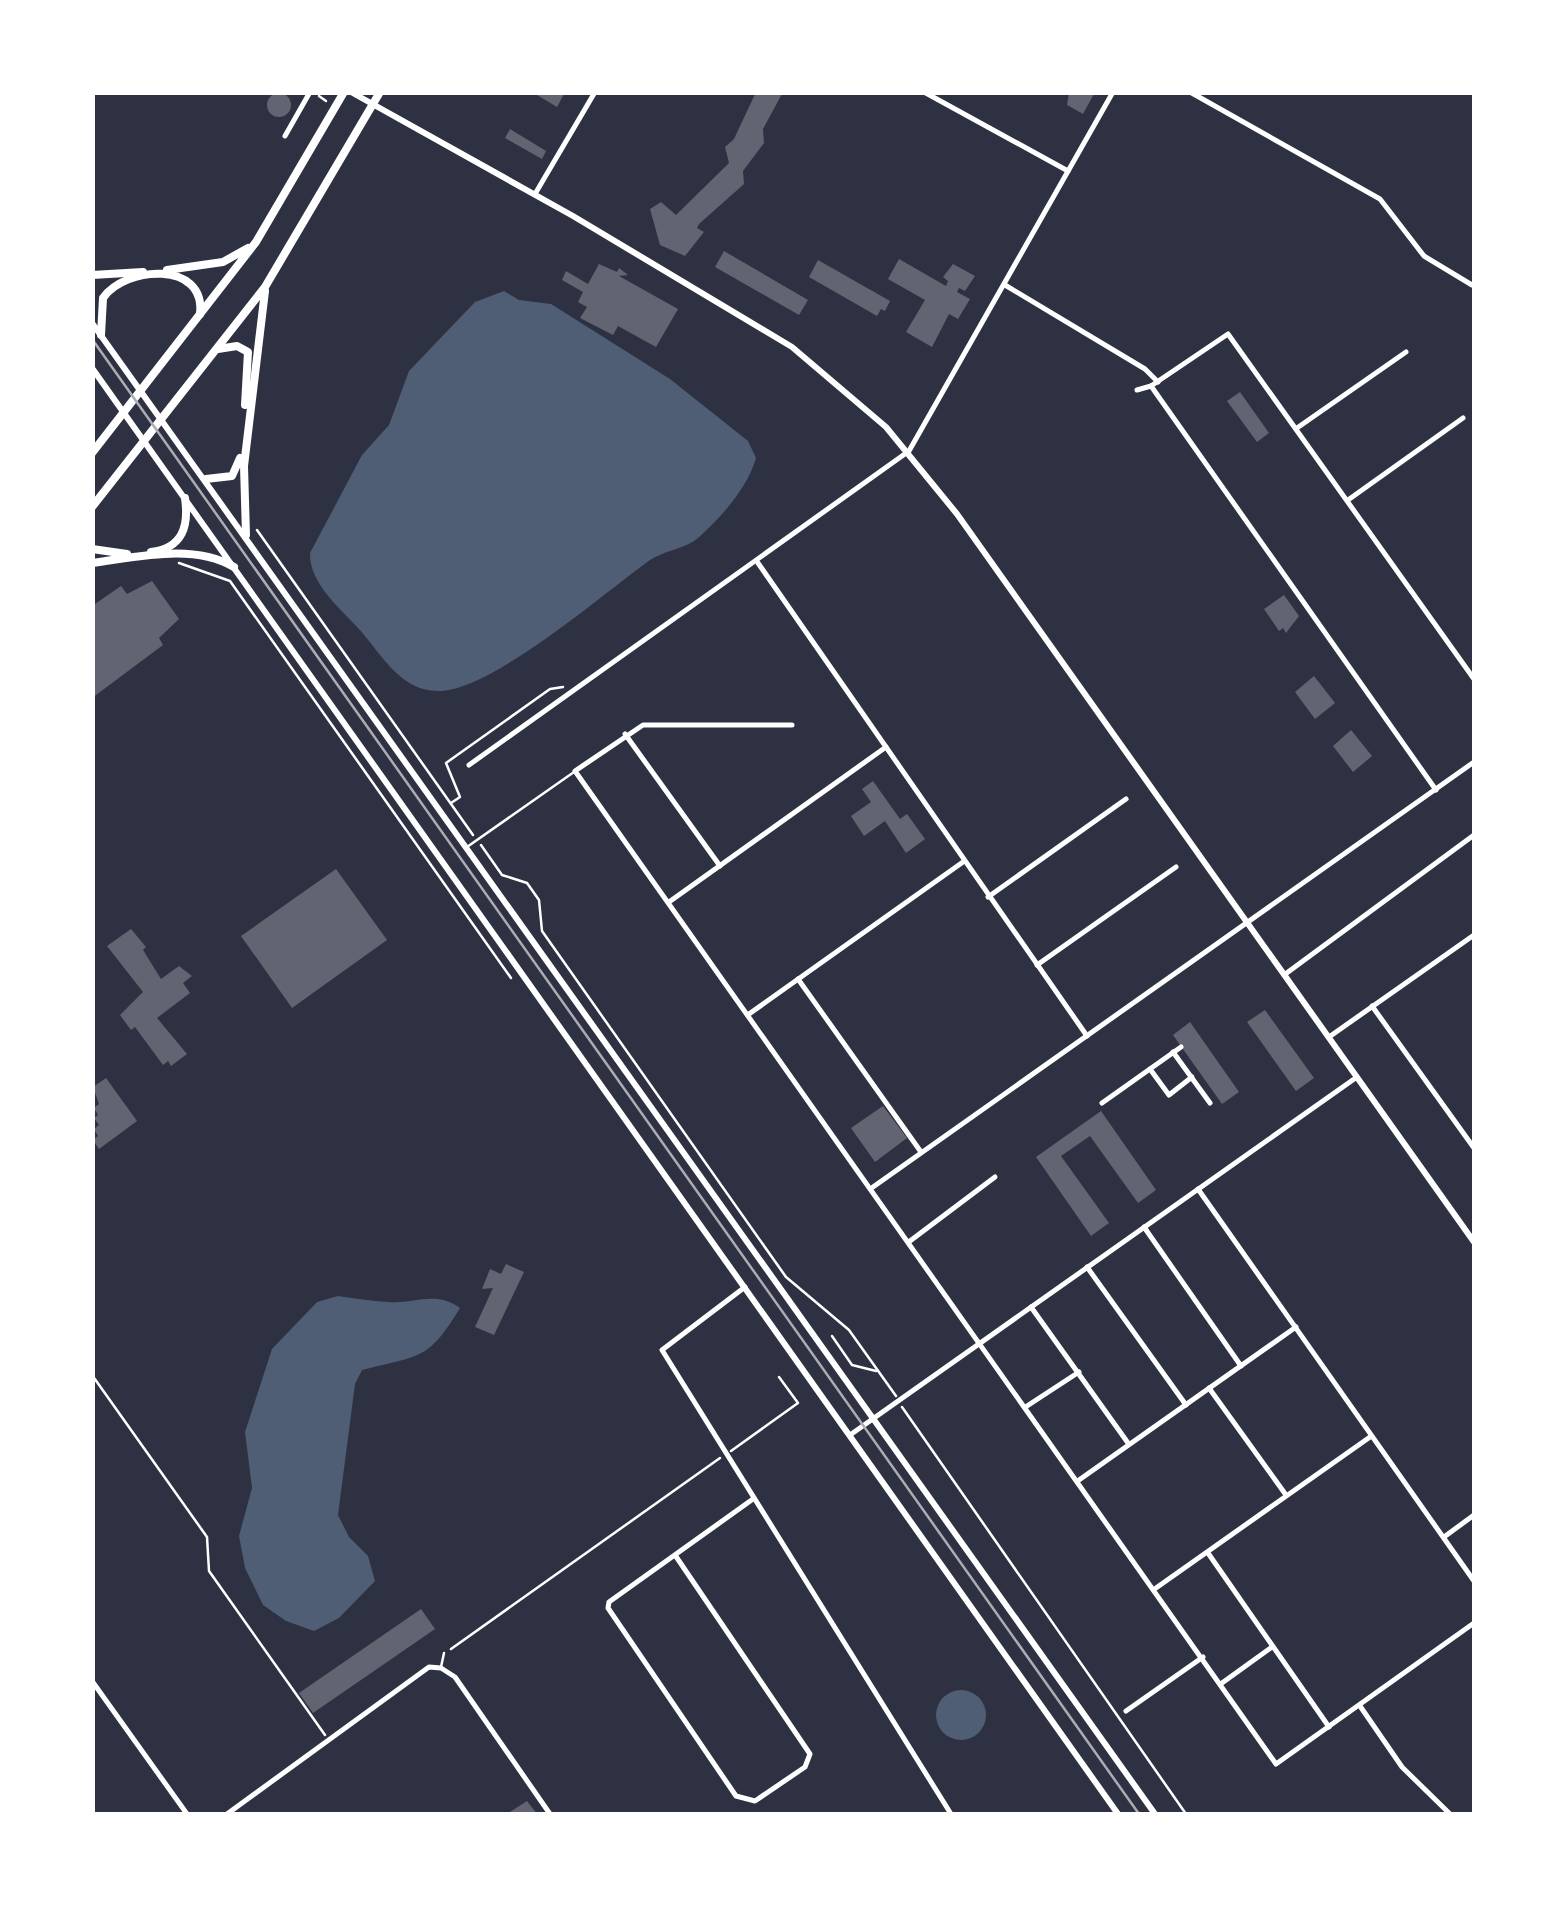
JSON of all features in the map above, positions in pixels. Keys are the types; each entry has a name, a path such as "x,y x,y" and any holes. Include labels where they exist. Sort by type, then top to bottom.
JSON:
{"main road":[{"path":"92,454 256,242 347,92"},
{"path":"92,507 266,287 380,92"},
{"path":"92,275 220,263 256,242"},
{"path":"101,334 100,303 108,290 125,280 174,274 188,279 200,296 199,318"},
{"path":"246,535 244,466 266,287"},
{"path":"206,479 226,479 239,467 250,361 241,347 218,349"},
{"path":"92,549 126,554 164,549 185,530 185,498"},
{"path":"92,563 183,554 216,558 234,568"}],"street":[{"path":"285,136 312,92"},
{"path":"347,92 375,103 535,194 792,347 858,399 910,452 1474,1242"},
{"path":"535,194 596,92"},
{"path":"924,92 1068,171"},
{"path":"469,765 910,452 1113,92"},
{"path":"1190,92 1380,199 1424,256 1472,285"},
{"path":"1004,284 1145,369 1436,790"},
{"path":"92,323 1156,1814"},
{"path":"1137,390 1154,384 1228,334 1474,680"},
{"path":"1297,428 1406,352"},
{"path":"92,368 1118,1814"},
{"path":"1348,500 1463,418"},
{"path":"758,563 1085,1037"},
{"path":"792,726 642,725 575,771 1156,1588 1276,1764 1474,1623"},
{"path":"625,734 720,866"},
{"path":"669,902 886,748"},
{"path":"872,1188 1474,762"},
{"path":"988,897 1126,800"},
{"path":"1284,975 1473,838"},
{"path":"749,1014 964,862"},
{"path":"1036,965 1176,867"},
{"path":"1328,1037 1471,938"},
{"path":"798,979 922,1152"},
{"path":"1372,1006 1474,1148"},
{"path":"1102,1103 1181,1047"},
{"path":"1173,1052 1210,1103"},
{"path":"1150,1069 1168,1094 1192,1078"},
{"path":"850,1434 1357,1078"},
{"path":"910,1242 995,1178"},
{"path":"1198,1189 1474,1582"},
{"path":"1144,1228 1241,1366"},
{"path":"1087,1268 1186,1405"},
{"path":"745,1288 662,1350 952,1814"},
{"path":"1031,1307 1129,1444"},
{"path":"1079,1480 1296,1327"},
{"path":"1027,1406 1079,1372"},
{"path":"1209,1388 1286,1495"},
{"path":"1156,1588 1371,1436"},
{"path":"675,1555 810,1754 805,1766 754,1801 736,1796 610,1616 608,1602 753,1499"},
{"path":"1444,1537 1474,1515"},
{"path":"1207,1552 1329,1727"},
{"path":"1221,1683 1272,1647"},
{"path":"1126,1711 1204,1657"},
{"path":"227,1814 420,1670 441,1668 455,1678 550,1814"},
{"path":"92,1681 187,1814"},
{"path":"1360,1706 1402,1766 1450,1814"}],"lane":[{"path":"467,847 575,771"},
{"path":"441,1668 444,1653"}],"path":[{"path":"312,92 326,101"},
{"path":"257,530 450,804 460,797 446,763 550,689 569,686"},
{"path":"177,562 230,580 511,978"},
{"path":"502,875 527,883 539,900 542,932 786,1277 849,1330 912,1426 1186,1814"},
{"path":"832,1336 852,1366 878,1371"},
{"path":"92,1375 207,1537 209,1571 328,1739"},
{"path":"729,1452 798,1403 779,1377"},
{"path":"444,1653 721,1457"}],"water":[{"path":"504,291 519,300 551,304 670,379 748,441 756,458 733,501 693,542 650,560 547,638 488,675 462,686 425,690 392,669 327,594 315,575 310,553 362,455 389,425 409,371 475,302"},
{"path":"338,1296 388,1302 434,1299 460,1308 430,1347 410,1358 362,1370 355,1384 338,1515 349,1537 368,1556 375,1581 339,1618 314,1631 286,1621 263,1605 245,1568 239,1536 252,1488 245,1432 272,1349 317,1302"},
{"path":"961,1690 979,1697 986,1715 979,1733 961,1740 943,1733 936,1715 943,1697"}],"building":[{"path":"532,92 565,92 557,107"},
{"path":"756,92 783,92 763,129 764,143 743,171 744,184 699,224 697,228 704,232 685,256 660,245 650,209 661,202 676,215 729,163 725,147 734,139"},
{"path":"1069,92 1095,92 1083,114 1067,105"},
{"path":"279,93 288,96 288,114 279,117 270,114 267,105 270,96"},
{"path":"510,129 546,151 542,159 505,138"},
{"path":"724,251 808,300 799,315 715,267"},
{"path":"899,259 946,286 948,281 943,277 953,264 975,276 965,291 959,288 957,292 970,299 958,319 949,314 932,347 906,332 925,300 888,279"},
{"path":"818,260 890,301 885,311 881,309 877,316 809,277"},
{"path":"599,264 617,272 619,268 628,275 619,276 678,309 656,347 618,326 613,335 580,318 587,307 578,302 583,292 562,280 566,271 588,284"},
{"path":"1240,392 1269,433 1257,442 1227,401"},
{"path":"152,581 179,619 159,638 163,645 92,698 92,606 121,586 127,594"},
{"path":"1284,595 1299,616 1286,633 1283,628 1279,631 1264,609"},
{"path":"1314,676 1335,703 1315,719 1295,692"},
{"path":"1351,730 1372,756 1353,772 1333,746"},
{"path":"873,781 900,819 907,814 925,839 906,853 885,821 864,836 851,816 871,802 862,789"},
{"path":"336,869 387,940 292,1008 241,936"},
{"path":"131,929 146,947 143,950 161,979 179,966 192,976 183,983 190,993 157,1018 187,1054 171,1066 168,1061 163,1065 135,1027 131,1030 120,1015 143,992 107,946"},
{"path":"1265,1010 1314,1078 1296,1091 1247,1022"},
{"path":"1190,1022 1239,1092 1222,1104 1173,1035"},
{"path":"106,1078 137,1121 99,1149 93,1140 98,1136 94,1129 99,1125 94,1108 99,1104 93,1087"},
{"path":"883,1106 907,1138 875,1162 851,1128"},
{"path":"1101,1111 1156,1190 1138,1203 1090,1136 1061,1156 1109,1223 1091,1236 1036,1157"},
{"path":"506,1264 524,1272 494,1335 475,1327 493,1288 482,1289 490,1269 501,1274"},
{"path":"421,1609 435,1629 313,1713 299,1693"},
{"path":"527,1801 537,1814 507,1814"}],"tram line":[{"path":"92,339 1139,1814"}]}
